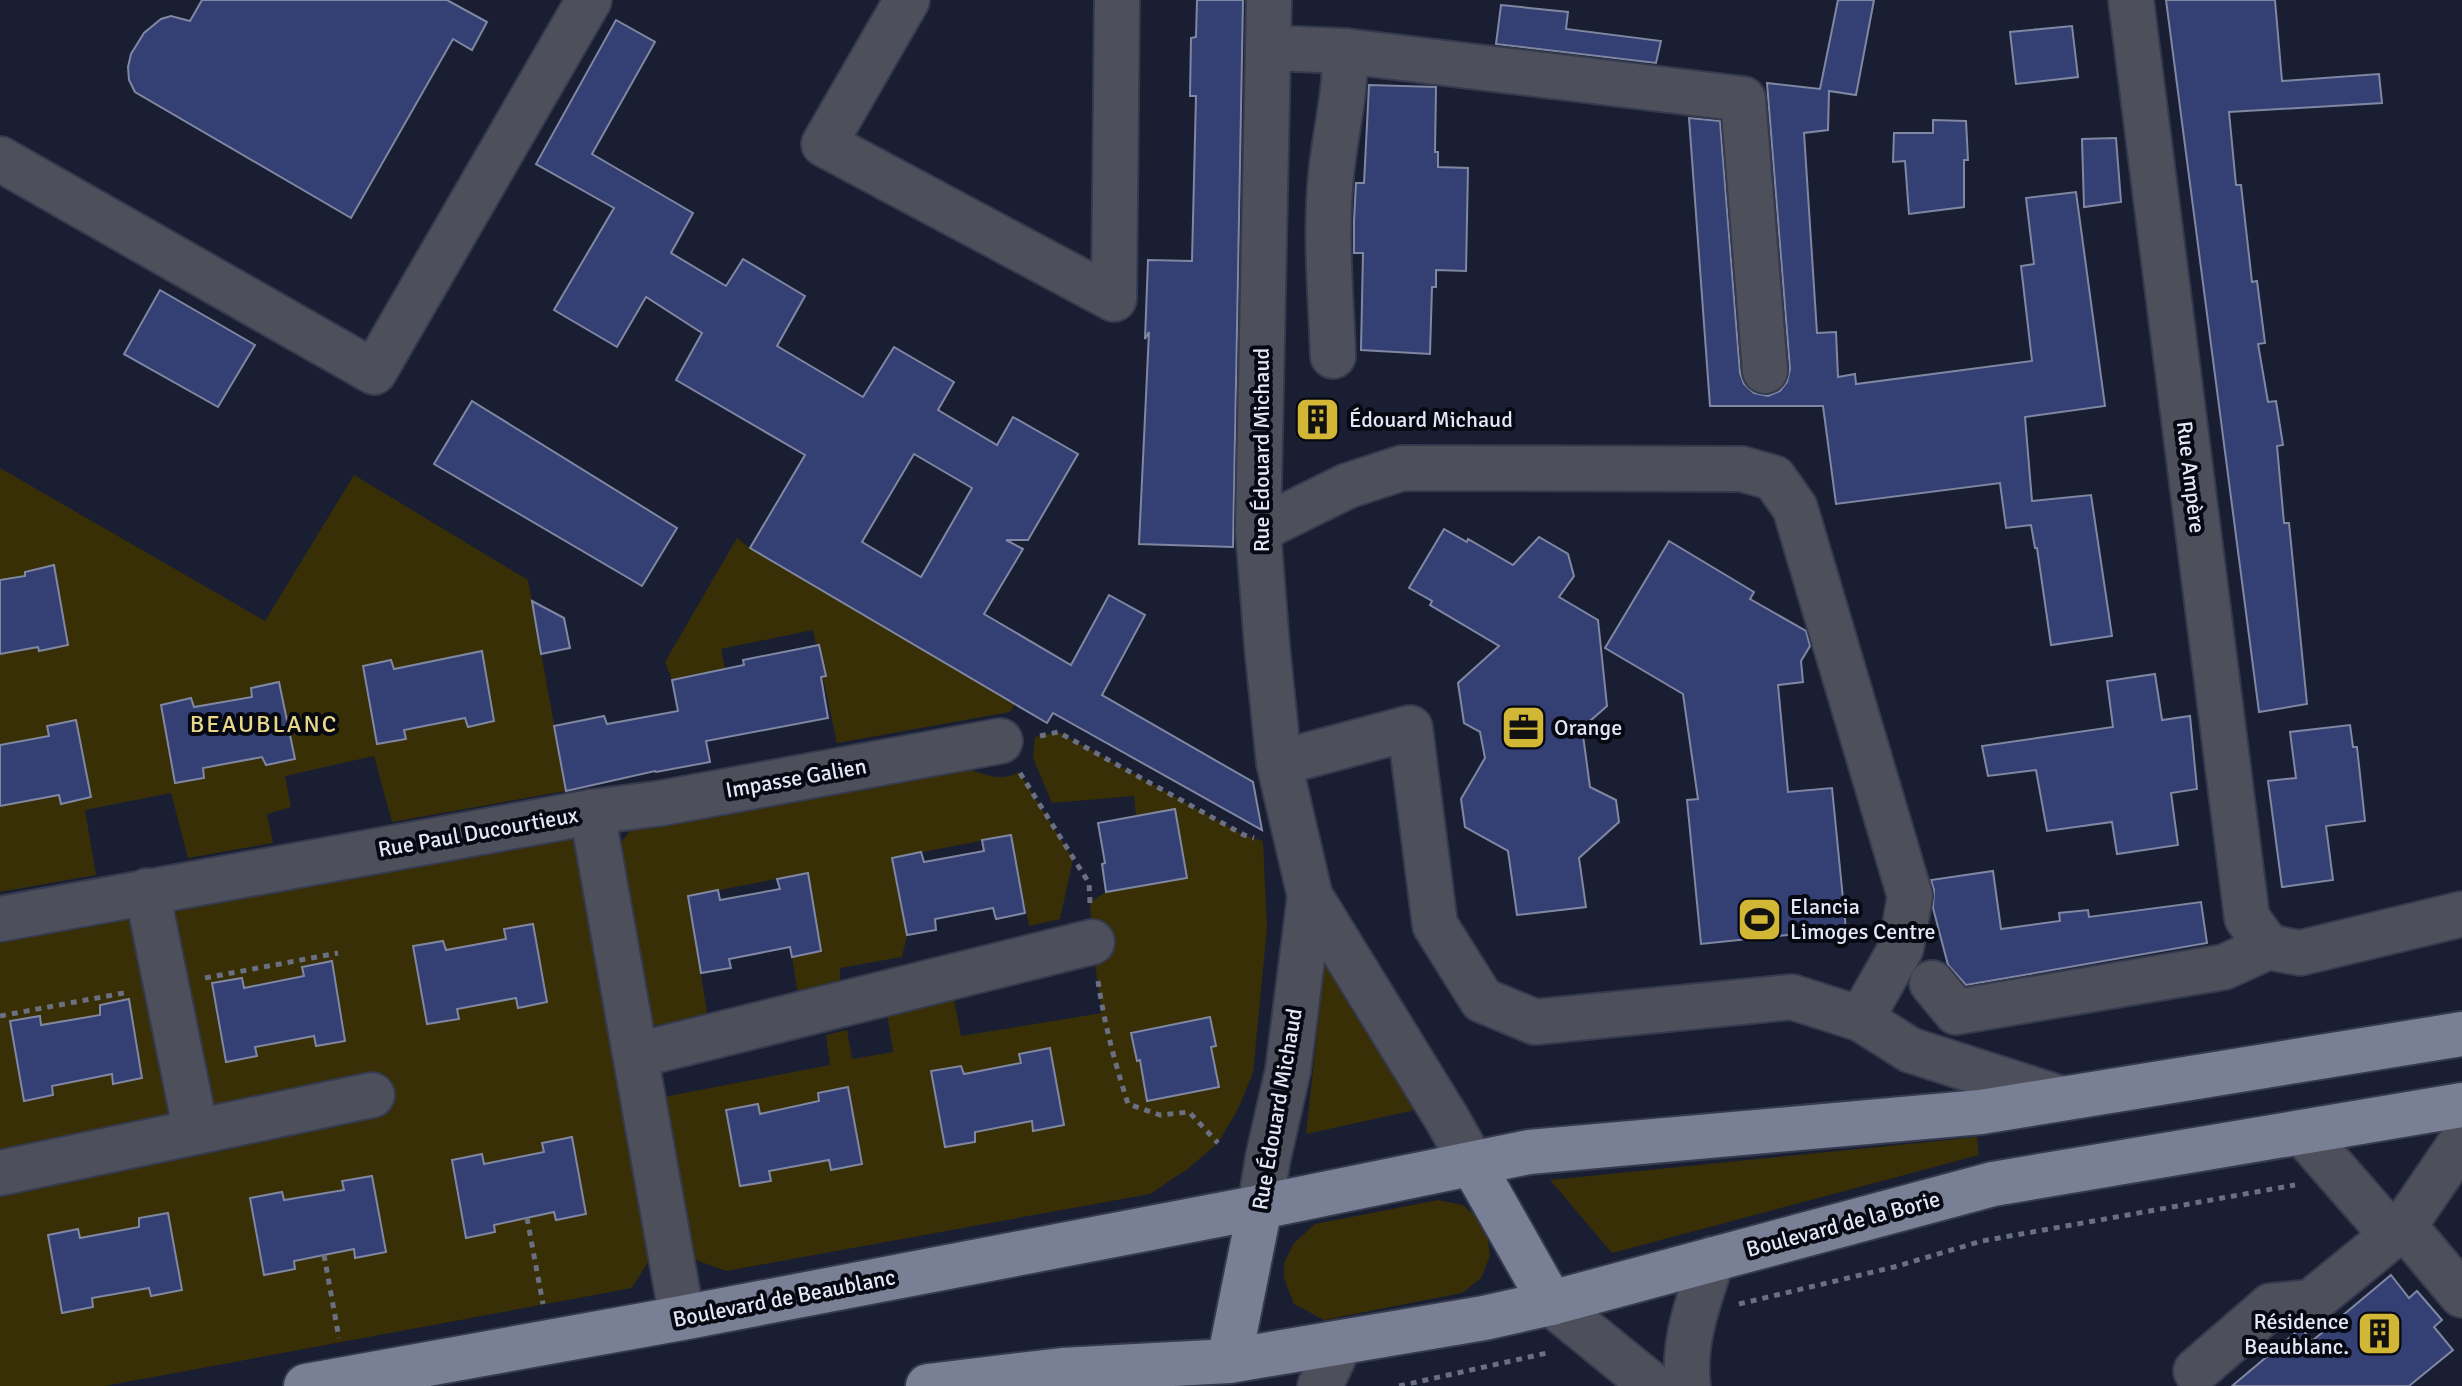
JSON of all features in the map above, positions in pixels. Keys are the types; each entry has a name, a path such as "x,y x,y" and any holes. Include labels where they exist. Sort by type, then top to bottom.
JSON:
{"main road":[{"path":"1260,1207 1529,1152 1981,1112 2462,1034"},
{"name":"Boulevard de la Borie","path":"1232,1356 1340,1343 1551,1303 1993,1184 2462,1105"},
{"path":"1473,1165 1551,1303"},
{"name":"Boulevard de Beaublanc","path":"306,1386 682,1318 1260,1207"},
{"name":"Rue Édouard Michaud","path":"1232,1356 1260,1207"},
{"path":"928,1386 1062,1370 1232,1356"}],"street":[{"path":"0,159 374,372 589,0"},
{"path":"907,0 824,144 1114,299 1117,0"},
{"name":"Rue Édouard Michaud","path":"1269,0 1258,530 1279,763 1310,896 1473,1165"},
{"name":"Rue Ampère","path":"2131,0 2247,918 2268,947"},
{"path":"1269,48 1345,51 1743,99 1765,371"},
{"path":"1333,356 1329,262 1331,177 1346,74 1345,51"},
{"path":"1258,530 1347,486 1402,468 1742,469 1774,478 1795,508 1910,896 1901,948 1861,1019"},
{"path":"1279,763 1410,728 1435,925 1482,1000 1535,1022 1792,997 1861,1019 1910,1050 2062,1099"},
{"name":"Impasse Galien","path":"592,812 662,803 1017,739"},
{"name":"Rue Paul Ducourtieux","path":"0,919 592,812 682,1318"},
{"path":"147,891 196,1132"},
{"name":"Rue Édouard Michaud","path":"1260,1207 1288,1070 1310,896"},
{"path":"1932,983 1956,1012 2224,967 2268,947 2300,953 2462,914"},
{"path":"637,1055 1092,942"},
{"path":"0,1173 372,1095"},
{"path":"2302,1132 2340,1177 2462,1295"},
{"path":"2196,1371 2271,1306 2311,1302 2398,1231 2462,1141"},
{"path":"1688,1386 1685,1365 1695,1314 1712,1259"},
{"path":"1551,1303 1653,1386"},
{"path":"1320,1386 1340,1343"}],"path":[{"path":"1017,739 1058,732 1244,835"},
{"path":"1189,1112 1218,1143"},
{"path":"1725,1308 1894,1267 1982,1241 2340,1177"},
{"path":"527,1218 544,1313"},
{"path":"324,1255 341,1351"},
{"path":"1399,1386 1548,1353"}],"shaded area":[{"path":"0,468 265,621 354,475 528,580 566,791 392,822 374,756 285,776 291,807 267,814 273,843 188,858 171,793 85,810 96,875 0,892"},
{"path":"737,538 1015,704 1010,712 837,743 813,630 721,649 732,702 694,676 672,680 665,662"},
{"path":"1058,732 1244,835 1263,841 1267,928 1253,1073 1238,1109 1218,1143 1189,1168 1150,1194 726,1271 693,1259 663,1097 830,1065 826,1035 847,1030 852,1059 893,1052 884,994 950,978 961,1036 1102,1013 1090,902 1106,892 1186,878 1182,848 1168,811 1136,816 1134,796 1052,803 1033,758 1035,737"},
{"path":"968,769 1000,777 1019,772 1073,859 1060,919 1029,926 1011,835 892,858 907,935 902,957 840,968 840,991 799,1001 792,957 821,951 808,873 688,896 708,1018 651,1031 619,845 630,831"},
{"path":"563,832 577,843 656,1249 632,1288 105,1386 0,1386 0,938"},
{"path":"1327,943 1415,1110 1306,1134"},
{"path":"1977,1137 1979,1155 1612,1253 1550,1180"},
{"path":"1438,1200 1463,1205 1486,1225 1490,1256 1481,1278 1462,1293 1324,1320 1294,1304 1284,1278 1284,1263 1294,1243 1315,1224"}],"building":[{"path":"202,0 447,0 487,22 472,50 453,39 351,218 135,92 129,80 128,67 131,54 144,33 161,19 171,16 190,21"},
{"path":"1197,0 1243,0 1233,547 1139,544 1149,332 1145,339 1148,260 1192,261 1196,96 1190,96 1191,38 1196,37"},
{"path":"1838,0 1874,0 1856,95 1829,91 1828,130 1804,133 1817,333 1836,332 1838,377 1855,374 1856,384 2032,361 2021,266 2034,264 2026,198 2076,192 2105,406 2025,417 2032,501 2091,495 2112,636 2051,645 2031,525 2006,528 2000,483 1836,504 1823,406 1710,406 1689,118 1720,121 1740,373 1744,384 1754,393 1768,396 1780,391 1787,382 1790,369 1767,83 1820,89"},
{"path":"2166,0 2275,0 2282,81 2379,74 2382,103 2229,112 2236,185 2241,185 2252,282 2257,281 2265,343 2258,344 2268,402 2276,401 2283,445 2277,446 2284,523 2289,523 2307,704 2259,712"},
{"path":"1501,5 1568,12 1566,29 1661,41 1656,63 1496,44"},
{"path":"616,20 655,42 592,154 693,213 671,253 726,286 743,259 805,296 777,346 863,397 894,347 954,382 938,410 997,445 1013,417 1078,454 1028,540 1006,540 1023,549 984,614 1071,665 1109,595 1145,615 1102,695 1253,782 1262,830 1053,713 1047,723 750,548 805,455 676,380 702,333 646,297 617,347 554,310 614,208 536,164","holes":["914,454 972,488 921,577 862,542"]},
{"path":"2072,26 2078,77 2016,84 2010,32"},
{"path":"1369,85 1436,87 1435,152 1438,152 1438,167 1468,168 1466,271 1436,270 1436,287 1432,287 1430,354 1361,350 1363,253 1354,253 1354,221 1356,183 1364,183"},
{"path":"1933,120 1966,121 1968,160 1964,160 1964,207 1909,214 1905,161 1893,162 1894,133 1933,133"},
{"path":"2116,138 2121,202 2084,207 2082,139"},
{"path":"160,290 255,345 218,407 124,354"},
{"path":"472,401 677,528 642,586 434,464"},
{"name":"Orange","path":"1444,529 1513,565 1539,537 1568,554 1574,576 1559,597 1598,620 1607,706 1582,728 1590,787 1616,800 1619,822 1579,858 1586,907 1517,915 1508,851 1465,827 1461,799 1485,758 1480,732 1464,723 1458,683 1499,646 1430,605 1432,601 1409,588"},
{"path":"1669,541 1754,592 1750,599 1806,631 1810,646 1801,661 1803,682 1778,685 1788,792 1832,788 1846,929 1701,944 1687,800 1698,799 1683,694 1605,648"},
{"path":"54,565 68,645 0,654 0,580 25,576 25,572"},
{"path":"532,601 564,618 570,648 541,654"},
{"path":"819,645 826,676 821,677 828,718 706,741 710,762 566,791 554,726 604,716 607,724 678,711 672,680 744,665 743,660"},
{"path":"482,651 494,721 468,727 465,718 404,730 406,739 377,744 363,666 391,660 394,669"},
{"path":"2155,674 2162,720 2190,716 2197,789 2171,793 2178,845 2117,854 2112,822 2047,831 2036,770 1988,776 1982,746 2113,727 2107,681"},
{"path":"279,682 295,759 266,765 262,757 203,768 204,778 175,783 161,705 191,698 194,707 252,697 251,688"},
{"path":"76,720 91,797 61,804 59,795 0,806 0,745 49,736 47,726"},
{"path":"2350,725 2353,747 2357,747 2365,821 2326,826 2333,880 2282,887 2268,781 2296,778 2290,732"},
{"path":"1175,809 1187,878 1106,892 1098,823"},
{"path":"1011,835 1025,913 996,919 993,908 935,919 936,930 907,935 892,858 921,852 924,862 984,851 982,840"},
{"path":"1993,871 2001,929 2060,921 2059,913 2088,910 2089,917 2201,902 2207,943 1966,985 1948,965 1933,908 1931,880"},
{"path":"808,873 821,951 792,957 790,947 729,959 731,968 701,973 688,896 718,890 720,900 780,889 777,879"},
{"path":"533,924 547,1002 518,1008 516,998 457,1009 459,1019 427,1024 413,946 443,941 446,950 506,939 504,929"},
{"path":"332,961 345,1041 316,1046 314,1036 255,1047 257,1056 226,1062 212,983 242,978 244,988 304,976 302,967"},
{"path":"129,999 142,1078 113,1084 112,1074 52,1086 53,1095 24,1101 10,1021 40,1016 41,1025 100,1015 100,1005"},
{"path":"1210,1017 1216,1046 1211,1047 1219,1087 1147,1101 1140,1060 1137,1061 1131,1033"},
{"path":"1050,1048 1064,1125 1033,1131 1032,1121 975,1132 975,1142 945,1147 931,1071 961,1066 964,1074 1021,1063 1019,1054"},
{"path":"848,1087 862,1164 831,1170 829,1160 769,1171 771,1181 740,1186 726,1110 758,1104 760,1114 819,1101 818,1093"},
{"path":"572,1137 586,1214 556,1220 554,1212 494,1225 495,1232 466,1238 452,1160 482,1154 484,1164 544,1152 542,1143"},
{"path":"372,1176 386,1252 355,1258 354,1249 294,1261 295,1269 264,1275 250,1198 282,1192 284,1200 344,1190 342,1181"},
{"path":"168,1213 182,1290 151,1296 149,1288 92,1298 93,1307 62,1313 48,1235 78,1229 80,1238 139,1227 139,1218"},
{"name":"Résidence Beaublanc.","path":"2391,1275 2409,1298 2417,1291 2442,1320 2434,1327 2453,1350 2409,1386 2232,1386 2301,1328 2312,1341"}],"place":[{"name":"Édouard Michaud","path":"1318,419"},
{"name":"Orange","path":"1523,727"},
{"name":"Elancia Limoges Centre","path":"1759,919"},
{"name":"Résidence Beaublanc.","path":"2380,1334"}],"district":[{"name":"BEAUBLANC","path":"264,724"}]}
